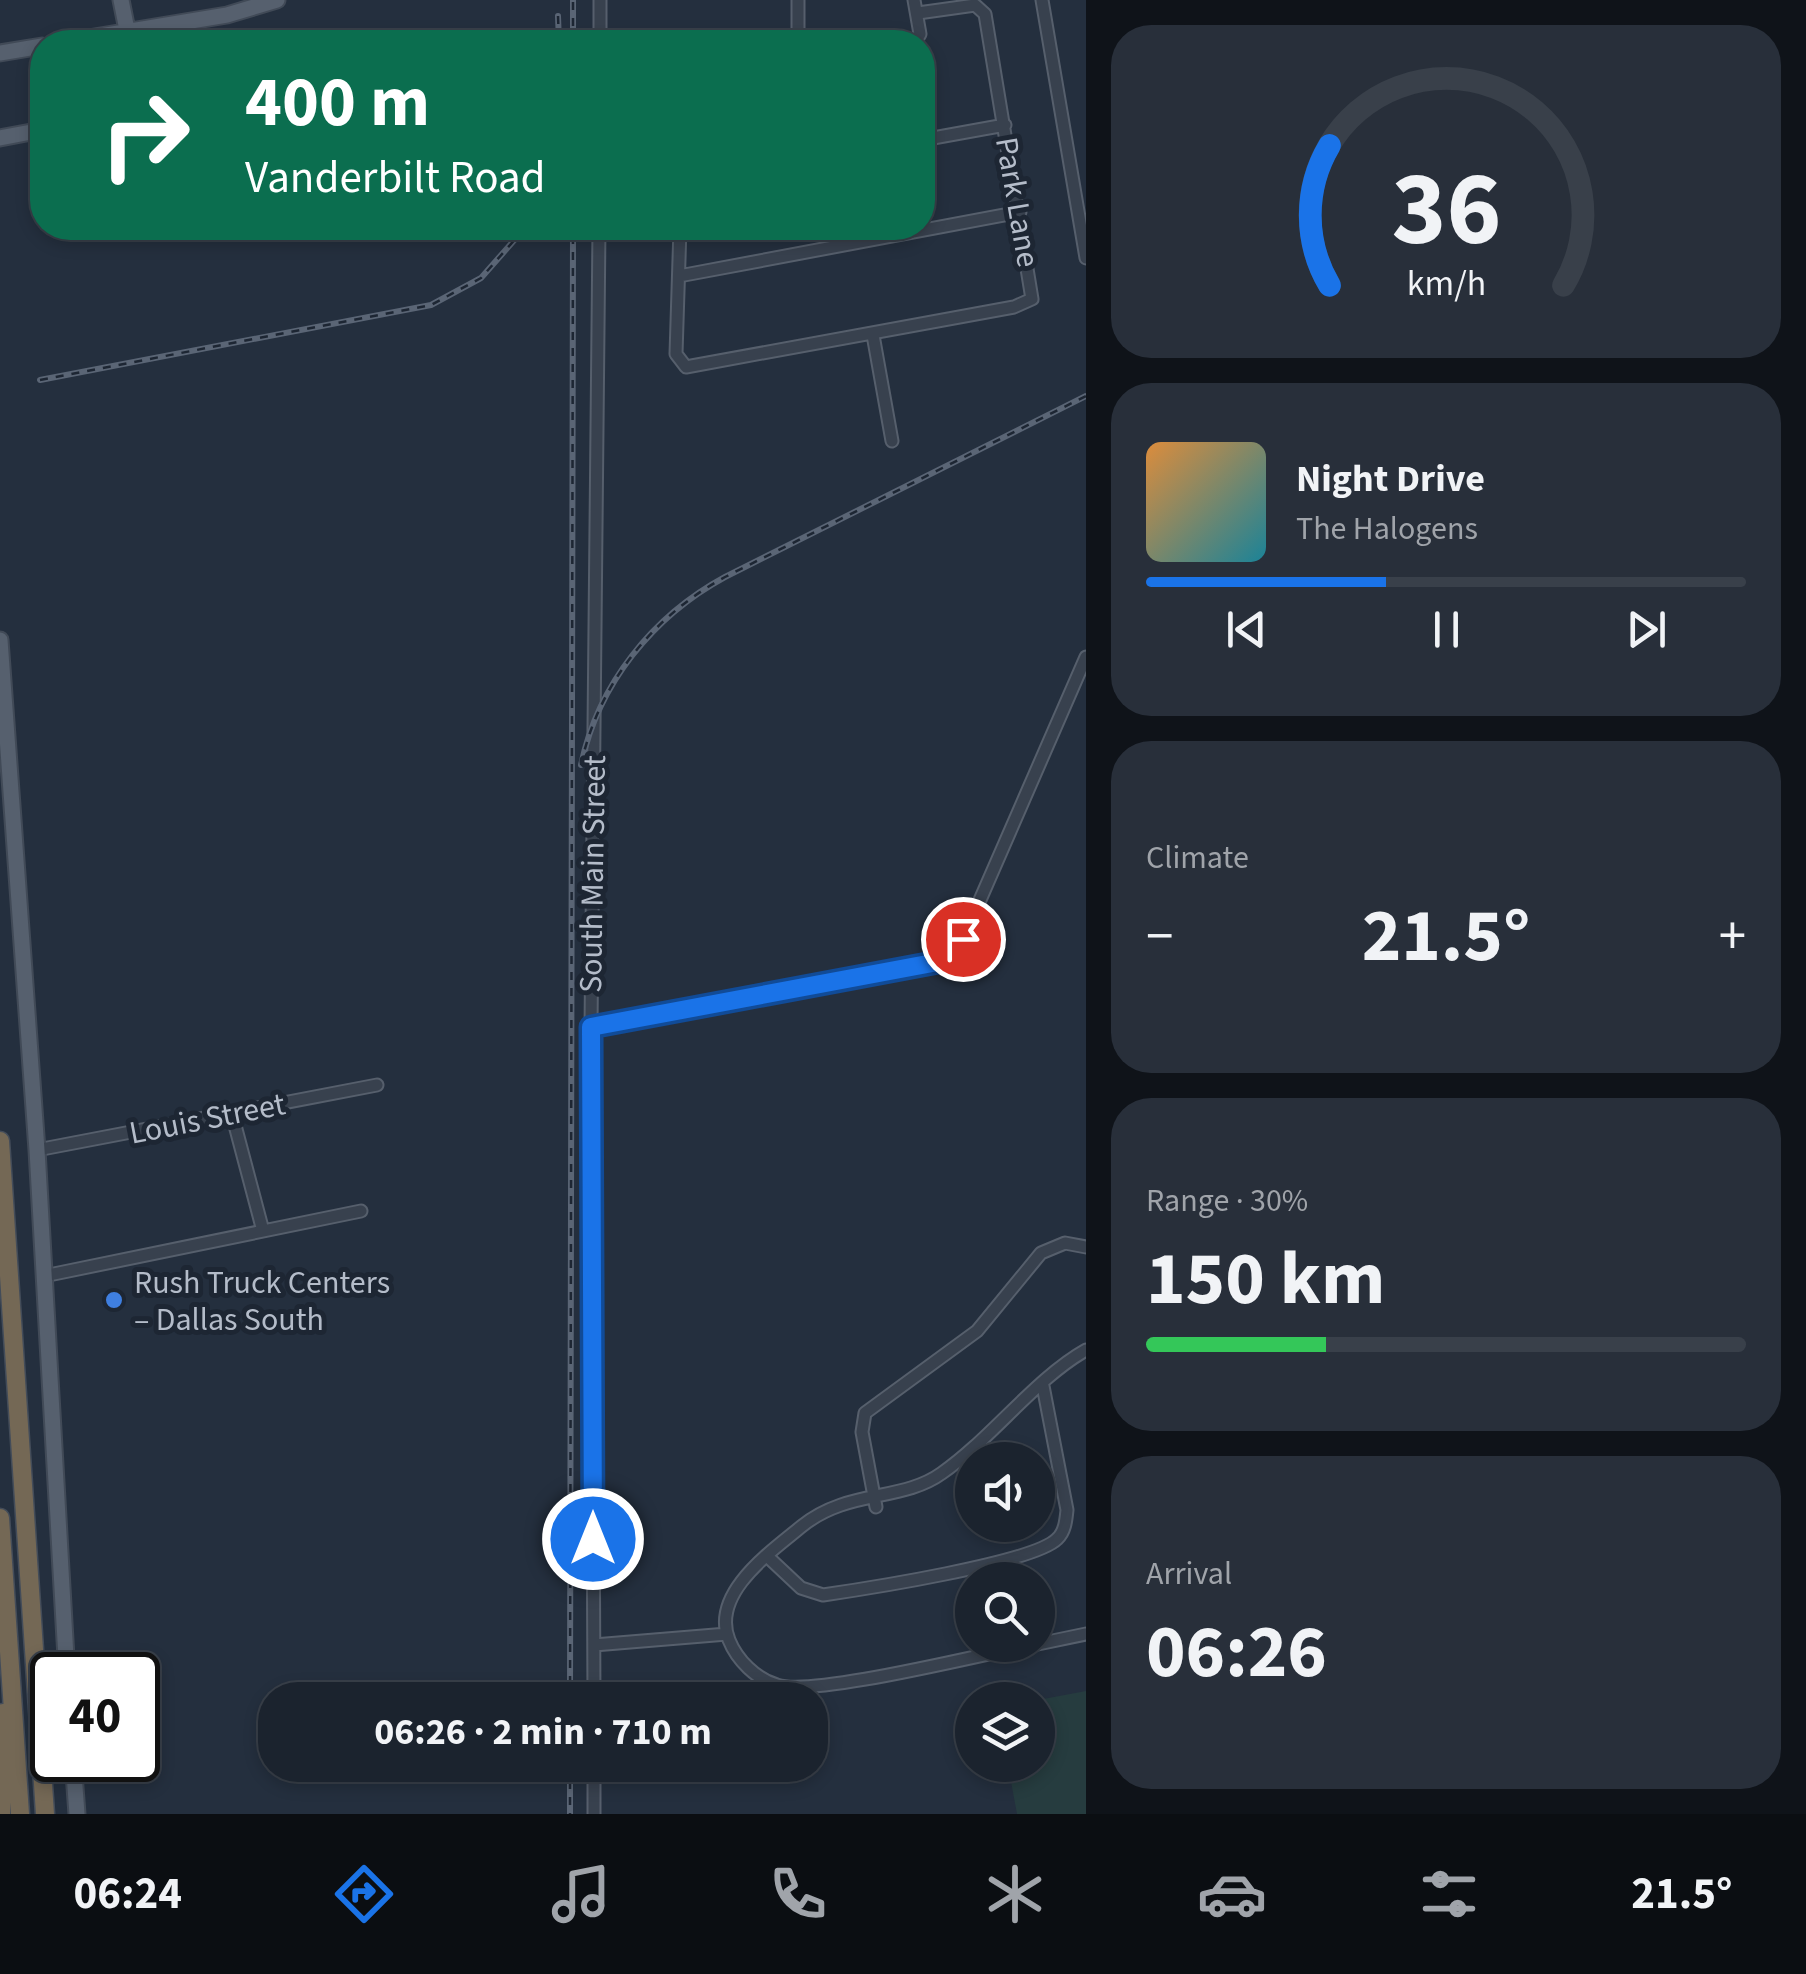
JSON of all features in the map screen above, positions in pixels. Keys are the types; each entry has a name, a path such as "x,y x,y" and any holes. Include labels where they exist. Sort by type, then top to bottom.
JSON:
{"highway":[{"path":"0,1141 45,1814"},
{"path":"0,1518 20,1814"},
{"path":"1,1814 4,1678 9,1653"}],"main road":[{"path":"121,0 127,30"},
{"path":"160,30 278,0"},
{"path":"3,52 30,48"},
{"path":"0,138 30,132"},
{"path":"0,640 37,1150 65,1652"},
{"path":"75,1782 77,1814"}],"street":[{"path":"600,0 600,30"},
{"path":"798,0 798,30"},
{"path":"1042,0 1086,258"},
{"name":"Park Lane","path":"680,240 676,354 686,368 1026,304 1034,291 981,8 916,6"},
{"path":"935,138 1004,126"},
{"path":"935,228 1020,212"},
{"name":"South Main Street","path":"594,1682 591,1027 599,240"},
{"path":"679,276 871,240"},
{"path":"873,335 892,441"},
{"path":"591,1027 938,962 952,953 963,939 1086,657"},
{"name":"Louis Street","path":"37,1150 377,1086"},
{"path":"232,1114 263,1231"},
{"path":"44,1276 360,1211"},
{"path":"874,1501 862,1432 865,1413 977,1330 1042,1254 1065,1243 1086,1247"},
{"path":"955,1659 803,1688 778,1686 751,1670 727,1634 728,1611 738,1587 768,1556 831,1507 874,1501 940,1476 1086,1350"},
{"path":"768,1556 802,1588 823,1594 1008,1558 1051,1543 1063,1530 1067,1510 1042,1386"},
{"path":"594,1645 727,1634"},
{"path":"1055,1640 1086,1634"},
{"path":"594,1782 594,1814"}],"green space":[{"path":"1086,1691 1086,1814 1017,1814 1011,1782 1055,1782 1055,1697"}],"railway":[{"path":"573,0 573,30"},
{"path":"558,16 559,30"},
{"path":"40,380 431,305 481,278 514,240"},
{"path":"570,1682 573,240"},
{"path":"581,765 601,707 632,655 652,632 699,593 1086,396"},
{"path":"570,1782 570,1814"}],"place":[{"name":"Rush Truck Centers – Dallas South","path":"114,1300"}],"route":[{"path":"593,1539 591,1027 938,962 963,939"}]}
